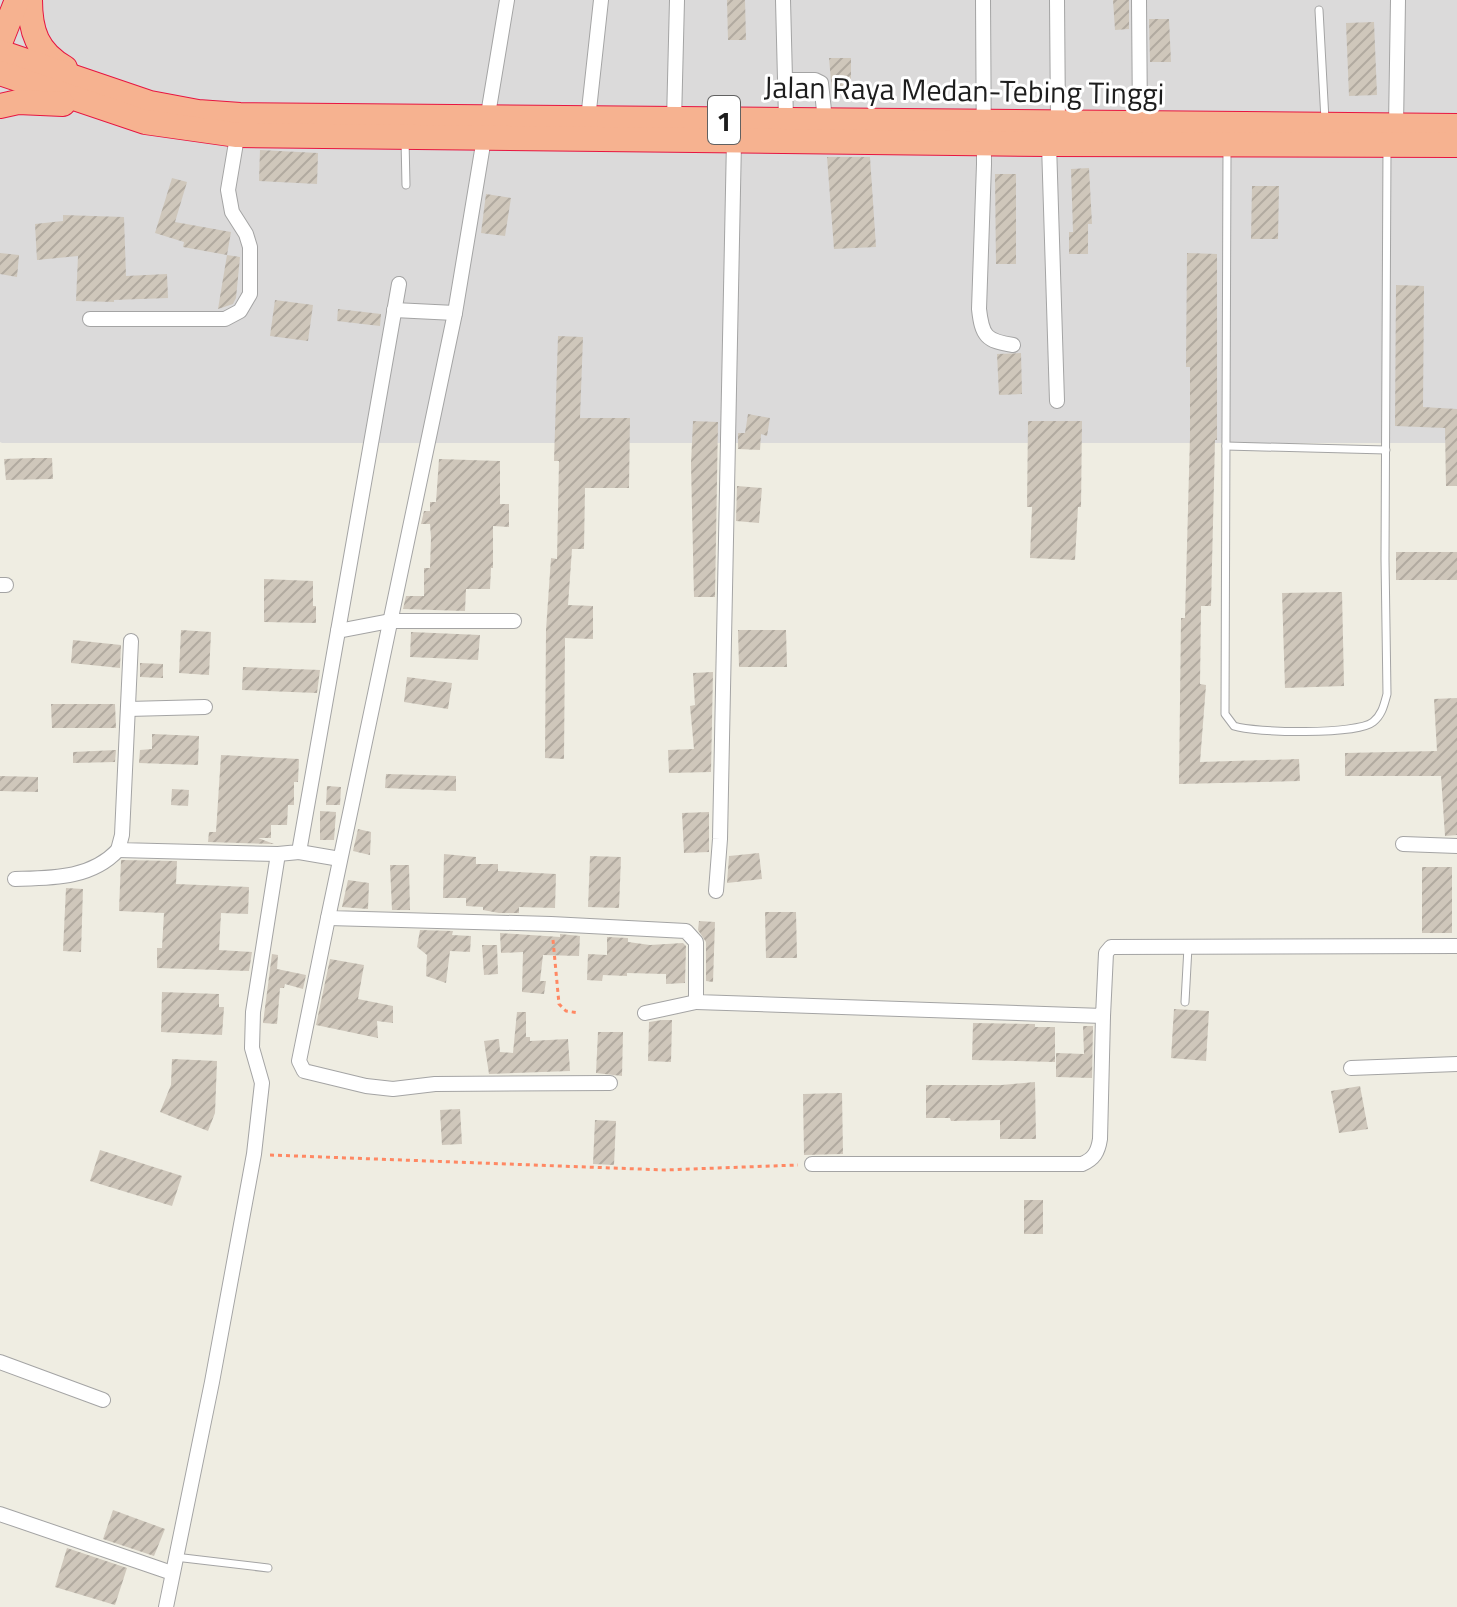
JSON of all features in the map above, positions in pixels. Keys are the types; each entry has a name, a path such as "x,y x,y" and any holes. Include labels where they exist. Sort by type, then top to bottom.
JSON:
{"highway":[{"path":"0,43 17,0"},
{"path":"30,0 36,41 44,52 112,102"},
{"name":"Jalan Raya Medan-Tebing Tinggi","path":"0,52 112,102"},
{"name":"Jalan Raya Medan-Tebing Tinggi","path":"0,73 112,102 150,103 198,112 238,125 405,138 588,119 689,127 734,140 984,132"},
{"path":"0,106 18,102 112,102"},
{"name":"Jalan Raya Medan-Tebing Tinggi","path":"238,125 689,127 786,119 984,132 1213,138 1391,135 1457,126"},
{"name":"Jalan Raya Medan-Tebing Tinggi","path":"1054,134 1140,124 1213,138 1326,125 1457,145"}],"street":[{"path":"507,0 455,313 299,1061 304,1071 366,1086 393,1089 435,1084 610,1083"},
{"path":"588,119 601,0"},
{"path":"677,0 689,127"},
{"path":"783,0 786,119"},
{"path":"983,0 984,132 979,309 981,327 987,337 994,342 1013,345"},
{"path":"1057,0 1054,134 1057,401"},
{"path":"1139,0 1140,124"},
{"path":"1391,135 1398,0"},
{"path":"785,80 815,80 821,83 825,120"},
{"path":"90,319 225,319 240,311 250,294 250,247 232,212 228,190 238,125"},
{"path":"716,891 720,839 734,140"},
{"path":"299,852 399,284"},
{"path":"394,310 455,313"},
{"path":"338,631 390,621 514,621"},
{"path":"15,879 59,878 76,874 102,864 118,850 122,835 131,641"},
{"path":"128,709 205,707"},
{"path":"1403,844 1457,846"},
{"path":"118,850 299,852 340,859"},
{"path":"166,1607 254,1154 262,1083 252,1048 253,1012 278,854"},
{"path":"328,918 686,931 696,942 696,1002"},
{"path":"812,1164 1088,1162 1096,1153 1100,1139 1106,953 1111,947 1457,946"},
{"path":"645,1013 696,1002 1103,1016"},
{"path":"1351,1068 1457,1064"},
{"path":"0,1362 103,1400"},
{"path":"0,1514 172,1573"}],"lane":[{"path":"1319,10 1326,125"},
{"path":"1213,138 1226,446 1223,704 1234,726 1254,731 1351,730 1373,722 1382,711 1387,694 1386,450 1391,135"},
{"path":"405,138 406,185"},
{"path":"1226,446 1386,450"},
{"path":"1185,1002 1188,947"},
{"path":"175,1557 268,1568"}],"path":[{"path":"551,924 559,1004 566,1011 579,1013"},
{"path":"254,1154 665,1170 812,1164"}],"shaded area":[{"path":"0,0 1457,0 1457,443 2,443"}],"building":[{"path":"727,0 745,0 746,40 728,40"},
{"path":"1113,0 1129,0 1129,29 1115,30"},
{"path":"1149,19 1169,19 1171,62 1150,62"},
{"path":"1374,22 1377,95 1349,96 1346,23"},
{"path":"829,58 851,58 851,93 832,93"},
{"path":"260,150 318,153 317,184 259,181"},
{"path":"827,157 870,157 876,247 834,249"},
{"path":"1089,168 1092,224 1088,224 1088,254 1069,254 1069,232 1073,232 1071,169"},
{"path":"995,174 1016,174 1016,264 996,264"},
{"path":"172,178 187,182 175,222 231,232 227,255 183,247 184,242 155,233"},
{"path":"1252,186 1279,186 1278,239 1251,239"},
{"path":"486,194 511,198 505,236 481,233"},
{"path":"63,215 124,217 126,276 167,274 168,298 76,301 78,256 37,260 35,224 63,221"},
{"path":"0,253 19,255 17,277 0,274"},
{"path":"1187,253 1217,254 1217,440 1211,606 1201,606 1200,684 1206,685 1200,762 1299,759 1300,781 1179,784 1181,618 1185,618 1190,437 1190,367 1186,367"},
{"path":"227,255 240,257 236,298 233,304 218,309"},
{"path":"1396,285 1424,286 1423,407 1457,409 1457,486 1446,486 1445,428 1395,426"},
{"path":"275,300 313,305 308,341 270,336"},
{"path":"338,309 381,314 380,326 337,321"},
{"path":"558,336 583,337 580,418 630,418 629,488 585,488 584,549 572,549 568,605 593,606 593,639 565,638 564,759 545,758 546,630 551,558 557,559 559,461 554,461"},
{"path":"1021,353 1022,394 999,395 997,354"},
{"path":"748,414 770,418 767,436 761,434 760,450 738,449 738,433 745,433"},
{"path":"693,421 718,422 715,597 694,597"},
{"path":"1028,421 1082,421 1081,507 1078,507 1075,560 1030,558 1032,507 1027,507"},
{"path":"52,458 53,479 6,480 4,459"},
{"path":"439,459 500,461 500,504 509,504 509,527 493,526 490,589 466,589 465,611 403,609 406,596 424,596 424,568 430,568 431,538 430,524 421,524 424,511 430,511 430,502 436,502"},
{"path":"737,486 762,488 759,523 736,521"},
{"path":"1396,552 1457,552 1457,580 1396,580"},
{"path":"264,579 313,581 316,623 264,622"},
{"path":"1342,592 1344,686 1285,688 1282,593"},
{"path":"181,630 211,632 209,675 179,673"},
{"path":"738,630 786,630 787,667 739,667"},
{"path":"411,632 480,635 478,660 410,657"},
{"path":"73,640 121,645 120,668 71,663"},
{"path":"140,663 163,664 163,678 140,677"},
{"path":"243,667 320,670 317,693 242,690"},
{"path":"713,672 711,772 669,773 668,750 694,749 690,706 695,705 693,673"},
{"path":"407,677 452,683 448,709 404,702"},
{"path":"1457,698 1457,835 1445,836 1441,776 1345,776 1345,753 1437,751 1434,699"},
{"path":"51,704 115,704 116,728 52,728"},
{"path":"152,734 199,736 198,765 139,763 140,750 152,749"},
{"path":"116,750 115,762 73,763 73,752"},
{"path":"221,755 299,759 298,782 294,782 294,805 288,805 287,825 271,825 271,838 258,838 274,844 208,842 209,832 216,832"},
{"path":"386,774 456,776 456,791 385,788"},
{"path":"0,776 38,777 38,792 0,791"},
{"path":"327,786 341,787 340,805 326,805"},
{"path":"172,789 189,790 188,806 171,805"},
{"path":"320,811 336,812 334,840 320,840"},
{"path":"709,812 709,852 684,853 682,813"},
{"path":"358,829 371,832 370,855 353,851"},
{"path":"759,853 762,879 727,883 729,856"},
{"path":"444,854 476,857 476,864 498,864 498,871 556,874 555,908 519,907 519,913 499,913 483,910 483,907 466,906 466,898 443,898"},
{"path":"590,856 621,857 619,908 588,907"},
{"path":"121,860 177,861 176,884 249,887 248,914 221,913 219,950 252,952 249,971 157,968 157,948 162,948 164,913 119,911"},
{"path":"390,865 409,865 410,910 392,910"},
{"path":"1422,867 1452,867 1452,933 1422,933"},
{"path":"348,880 369,883 368,909 342,907"},
{"path":"66,888 83,889 81,952 63,951"},
{"path":"765,912 796,912 797,958 766,958"},
{"path":"699,921 715,922 713,982 706,981 706,942 698,930"},
{"path":"420,930 453,931 452,935 471,936 470,952 450,951 446,983 426,976 427,955 417,947"},
{"path":"500,933 580,936 579,956 543,955 540,981 546,981 544,994 522,992 523,952 501,953"},
{"path":"607,937 628,938 628,942 650,945 683,943 686,946 685,983 666,984 666,974 627,973 627,976 603,975 602,981 587,980 588,954 607,955"},
{"path":"482,945 497,945 498,974 484,975"},
{"path":"272,954 278,955 277,969 306,975 303,989 285,984 284,988 280,988 277,1024 263,1023"},
{"path":"330,959 364,965 358,999 393,1006 393,1023 377,1021 378,1038 316,1025"},
{"path":"162,992 219,994 219,1007 224,1007 222,1035 161,1032"},
{"path":"1174,1009 1209,1011 1206,1061 1171,1058"},
{"path":"517,1012 526,1012 526,1037 530,1037 530,1041 568,1039 570,1071 489,1074 484,1041 499,1039 500,1052 513,1053"},
{"path":"672,1020 671,1062 648,1061 649,1022"},
{"path":"973,1023 1055,1027 1055,1062 972,1060"},
{"path":"1083,1026 1093,1026 1092,1078 1056,1077 1056,1053 1084,1054"},
{"path":"598,1032 623,1032 622,1076 596,1073"},
{"path":"172,1059 217,1061 215,1113 208,1131 160,1112 171,1085"},
{"path":"1035,1082 1036,1139 1000,1139 1000,1120 926,1118 926,1085"},
{"path":"1360,1086 1368,1129 1339,1133 1331,1091"},
{"path":"842,1093 843,1154 804,1155 803,1094"},
{"path":"460,1109 462,1144 442,1145 440,1110"},
{"path":"595,1120 616,1121 614,1165 593,1164"},
{"path":"100,1150 182,1176 172,1206 90,1181"},
{"path":"1024,1200 1043,1200 1043,1234 1024,1234"},
{"path":"113,1510 165,1529 154,1556 103,1539"},
{"path":"67,1548 127,1568 115,1605 55,1587"}]}
